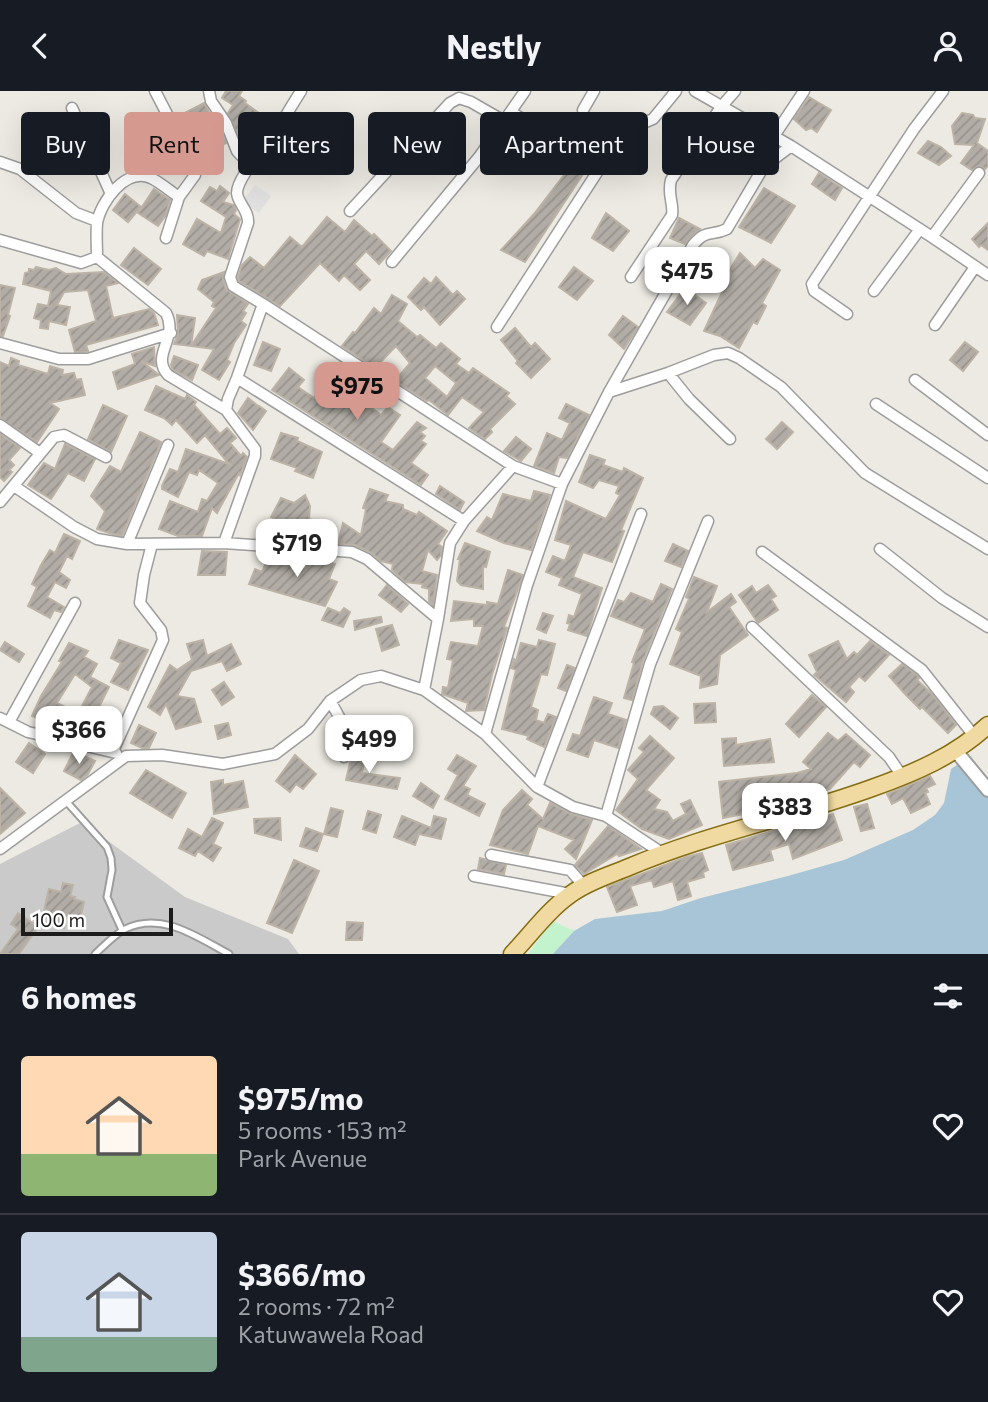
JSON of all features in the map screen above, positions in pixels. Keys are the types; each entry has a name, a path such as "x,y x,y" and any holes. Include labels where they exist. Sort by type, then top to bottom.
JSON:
{"main road":[{"path":"512,954 552,909 578,890 662,853 800,813 926,767 975,737 988,725"}],"street":[{"path":"155,91 194,166 195,175 179,197 166,238"},
{"path":"209,91 211,101 226,123 238,152"},
{"path":"288,112 301,91"},
{"path":"511,112 525,91"},
{"path":"583,110 594,91"},
{"path":"497,327 618,140 634,127 653,119 676,91"},
{"path":"695,91 729,112"},
{"path":"631,277 672,215 668,191 671,180 720,107 736,91"},
{"path":"779,128 804,91"},
{"path":"847,314 814,291 812,284 914,129 943,91"},
{"path":"350,211 450,103 459,98 488,112"},
{"path":"72,109 111,194"},
{"path":"779,139 988,275"},
{"path":"485,734 527,585 562,484 609,392 693,245 701,235 727,229 766,165 791,146"},
{"path":"391,262 480,155"},
{"path":"0,162 20,169 76,213 97,221"},
{"path":"932,237 979,173"},
{"path":"244,175 237,191 248,216 248,223 230,277 233,286 513,466 562,484"},
{"path":"97,257 97,221 111,194 122,181 137,176 149,178 179,197"},
{"path":"873,291 920,229"},
{"path":"0,240 81,263 97,257"},
{"path":"97,257 166,313 171,323 171,333 161,359 162,368 168,375 226,410 255,449 255,456 224,543"},
{"path":"934,325 975,267"},
{"path":"226,410 263,304"},
{"path":"0,343 59,359 88,359 171,333"},
{"path":"609,392 714,355 727,353 739,358 781,387 865,473 988,549"},
{"path":"668,373 689,399 730,439"},
{"path":"237,378 464,521"},
{"path":"915,380 988,435"},
{"path":"876,404 988,478"},
{"path":"0,425 40,453"},
{"path":"0,502 54,437 64,435 106,457"},
{"path":"127,544 168,445"},
{"path":"424,690 450,543 464,521 513,466"},
{"path":"14,486 74,527 97,539 127,544 224,543 352,552 367,559 438,619"},
{"path":"537,787 641,514"},
{"path":"606,815 650,664 708,521"},
{"path":"113,751 163,640 162,630 140,603 152,544"},
{"path":"880,549 942,598 988,627"},
{"path":"762,552 922,670 975,737"},
{"path":"75,603 4,720 28,732 113,751 126,757 162,755 223,764 275,754 307,729 330,701 361,680 381,675 424,690 485,734 537,787 573,807 606,815 662,853"},
{"path":"752,628 889,757 902,776"},
{"path":"330,701 345,724 347,736 344,757"},
{"path":"955,750 988,790"},
{"path":"0,849 126,757"},
{"path":"474,876 578,890 570,870 491,855"}],"lane":[{"path":"65,800 107,847 112,870 107,897 122,930"},
{"path":"95,954 122,930 134,925 162,922 229,954"}],"shaded area":[{"path":"255,185 271,196 259,213 242,202"},
{"path":"82,822 185,897 288,939 299,954 0,954 0,864"}],"green space":[{"path":"553,921 574,931 553,954 528,954"}],"water":[{"path":"960,763 988,796 988,954 553,954 574,931 595,919 662,911 788,876 844,860 913,830 935,815 944,803 951,769"}],"building":[{"path":"226,91 242,91 239,96 258,112 238,112 238,136 228,113 233,105 222,98"},
{"path":"809,97 831,110 817,132 811,128 806,130 794,119"},
{"path":"204,103 209,112 187,112"},
{"path":"962,113 985,119 977,143 988,151 988,166 985,169 979,166 972,170 961,163 974,145 955,144 952,126"},
{"path":"928,141 951,156 939,165 918,153"},
{"path":"819,173 842,188 835,200 812,184"},
{"path":"564,175 582,175 525,262 501,250"},
{"path":"220,186 229,193 223,202 234,205 234,214 240,219 228,259 207,251 204,256 183,244 197,219 221,233 226,217 201,201 210,187 217,191"},
{"path":"764,188 795,206 771,243 739,227"},
{"path":"154,189 170,200 166,215 158,226 138,213"},
{"path":"125,194 141,207 128,222 113,210"},
{"path":"606,213 629,231 613,251 592,238"},
{"path":"327,217 345,232 354,220 372,236 374,234 391,251 379,264 366,251 354,264 370,280 360,290 344,275 339,281 320,263 280,306 239,281 242,265 250,257 264,268 290,237 302,247"},
{"path":"679,218 700,229 685,244 670,238"},
{"path":"988,223 988,250 981,245 979,247 972,239"},
{"path":"134,248 161,269 148,285 121,265"},
{"path":"740,253 755,268 763,259 780,270 762,303 766,306 757,324 753,322 739,348 720,336 704,331 731,273 729,271"},
{"path":"36,267 49,270 56,268 66,274 104,272 118,283 106,286 113,318 149,309 154,313 158,325 86,345 88,351 75,352 69,330 96,321 88,290 64,292 57,305 70,307 66,325 49,321 48,329 40,328 41,320 34,318 38,304 48,306 51,291 23,284 25,273"},
{"path":"574,267 593,281 577,300 559,287"},
{"path":"224,272 226,289 248,304 241,321 246,325 234,343 227,360 230,362 219,380 202,370 214,349 191,346 216,308 212,306 214,302 198,289 202,280"},
{"path":"436,277 453,295 457,291 465,299 440,325 424,307 421,310 408,297 424,278 431,284"},
{"path":"0,285 15,288 3,336 0,336"},
{"path":"685,288 706,303 690,325 667,312"},
{"path":"392,295 407,304 398,321 436,348 441,343 460,359 456,364 469,373 473,368 509,393 506,396 515,404 490,429 492,432 485,439 469,428 484,412 462,397 448,415 429,400 395,381 410,363 396,346 375,368 342,346 374,308 381,314","holes":["435,366 456,383 447,397 425,378"]},
{"path":"177,315 195,318 191,346 174,344 178,334"},
{"path":"623,316 638,327 624,349 609,335"},
{"path":"515,328 531,347 535,343 550,359 531,378 516,363 518,361 501,340"},
{"path":"263,342 280,349 271,371 254,365"},
{"path":"965,342 978,352 963,371 950,360"},
{"path":"154,347 155,366 141,361 159,375 118,389 113,372 135,364 132,354"},
{"path":"174,356 198,365 192,380 173,370 171,365"},
{"path":"11,358 19,361 18,365 48,374 50,366 63,370 62,375 74,373 76,380 81,379 85,395 50,403 59,409 37,442 0,418 0,362 9,366"},
{"path":"289,368 304,380 298,387 314,398 325,381 343,394 356,380 369,391 363,401 381,415 388,407 400,415 381,442 393,450 417,422 426,428 420,432 425,436 421,441 426,444 411,463 428,475 421,485 272,390"},
{"path":"156,386 185,399 187,395 196,402 194,405 220,434 227,428 236,438 230,443 241,456 243,453 247,457 240,475 239,473 217,513 212,508 202,536 178,536 159,529 170,501 198,512 202,499 207,501 218,483 199,470 197,475 189,472 178,497 162,489 162,486 170,469 178,472 186,449 229,464 205,435 197,443 176,420 172,425 164,418 145,410"},
{"path":"248,398 266,411 253,430 238,413"},
{"path":"566,404 589,415 567,458 559,457 554,473 534,466 547,433 562,440 570,423 559,418"},
{"path":"103,405 127,416 111,452 88,439"},
{"path":"782,422 793,432 777,449 766,439"},
{"path":"140,432 161,442 122,536 97,529 105,511 91,496 110,466 121,472"},
{"path":"281,433 298,438 297,441 322,452 313,478 295,471 297,468 271,459"},
{"path":"0,434 20,448 9,460 14,465 4,481 0,477"},
{"path":"516,437 531,449 521,461 504,451"},
{"path":"65,444 95,459 84,481 68,473 51,499 28,485 44,463 55,469"},
{"path":"590,455 605,460 603,465 623,472 624,468 643,478 621,530 624,531 612,562 583,552 573,577 602,588 587,636 568,630 570,624 567,623 569,615 574,617 582,594 559,585 562,578 546,572 553,556 565,561 571,545 555,540 566,501 606,519 620,495 616,493 619,486 599,480 593,488 579,482"},
{"path":"440,486 464,502 460,510 436,494"},
{"path":"370,489 388,495 385,501 403,505 403,509 417,515 419,512 447,531 438,544 442,547 441,555 437,560 428,550 422,571 437,575 433,605 429,601 429,589 422,587 423,584 405,582 392,570 393,564 381,561 355,545 338,544 343,523 361,535 366,509 363,508"},
{"path":"534,491 550,495 531,550 504,543 477,531 487,517 492,520 503,494 531,501"},
{"path":"305,495 310,506 309,519 327,525 321,541 291,530 286,540 272,539 279,521 271,517 281,498 294,503"},
{"path":"64,534 80,541 72,559 67,556 59,572 70,580 66,588 55,582 47,597 64,607 61,612 54,610 50,618 28,606 37,587 32,584 41,565 50,550 55,553"},
{"path":"465,543 490,552 486,567 483,566 483,589 461,585 457,581 458,559"},
{"path":"673,544 688,551 681,567 665,561"},
{"path":"202,551 227,552 225,575 198,575"},
{"path":"270,554 305,569 312,557 335,564 329,579 337,582 325,606 249,584 255,569 262,572"},
{"path":"508,570 523,575 504,627 507,628 484,710 466,711 468,703 442,694 443,687 448,688 453,660 447,659 451,642 478,646 483,626 474,626 474,619 451,621 454,601 498,604"},
{"path":"694,577 717,586 707,612 731,594 736,602 729,607 748,635 720,655 717,684 700,688 701,676 670,664 682,632 676,629 689,599 686,597"},
{"path":"661,584 672,589 643,661 632,700 624,698 634,663 632,662 645,629 611,616 618,600 624,602 631,593 653,602"},
{"path":"387,585 408,604 401,612 379,595"},
{"path":"768,585 776,596 771,599 778,610 758,623 739,595 752,586 756,593"},
{"path":"328,608 340,613 344,608 350,612 343,627 322,620"},
{"path":"543,613 553,616 546,633 537,629"},
{"path":"381,617 382,622 355,630 354,621"},
{"path":"392,625 399,645 382,651 376,629"},
{"path":"119,640 148,650 128,690 111,682 121,663 111,658"},
{"path":"203,640 207,656 231,644 241,664 227,671 222,661 191,671 177,696 194,699 201,722 176,729 166,704 160,715 148,707 170,665 177,670 192,660 187,644"},
{"path":"539,640 555,644 547,675 541,674 531,707 538,710 536,720 544,723 548,714 556,717 544,747 527,739 529,736 502,729 516,670 511,668 514,659 516,661 521,643 537,647"},
{"path":"838,641 847,659 854,652 857,655 870,641 889,655 865,681 859,676 849,687 854,692 846,702 814,675 817,672 809,655"},
{"path":"5,642 24,654 19,662 0,650"},
{"path":"69,643 88,651 84,657 97,664 90,677 109,687 95,715 105,719 97,737 32,716 62,662 59,661","holes":["75,674 92,687 80,710 74,708 73,711 57,703"]},
{"path":"902,664 917,675 917,680 932,694 956,725 948,733 922,707 920,709 889,676"},
{"path":"567,665 575,668 566,691 558,688"},
{"path":"224,682 234,697 222,705 212,690"},
{"path":"812,695 826,707 799,737 786,724"},
{"path":"594,697 612,703 608,714 626,720 618,748 594,740 588,757 567,750 573,734 580,736"},
{"path":"715,703 716,722 695,723 694,704"},
{"path":"663,706 678,718 670,729 651,714 654,707"},
{"path":"228,723 231,735 218,739 215,726"},
{"path":"139,725 156,733 149,748 131,743"},
{"path":"828,733 838,741 846,734 870,755 860,767 854,762 830,789 798,800 797,794 770,796 772,807 744,811 744,814 723,818 719,782 811,769 803,762"},
{"path":"650,736 674,758 646,790 660,800 654,809 667,812 673,821 686,814 681,804 690,800 702,825 669,839 642,829 616,810 638,779 628,770 644,752 639,748"},
{"path":"736,738 736,745 770,739 774,762 724,766 722,739"},
{"path":"29,743 45,754 33,773 16,762"},
{"path":"74,751 95,761 81,780 64,771"},
{"path":"352,754 365,757 362,773 400,778 397,789 346,780"},
{"path":"295,755 316,774 303,789 296,784 290,792 276,781"},
{"path":"457,755 476,766 463,786 470,789 467,795 485,804 479,816 445,799 458,775 448,769"},
{"path":"146,770 186,793 172,818 130,793"},
{"path":"930,776 935,784 926,788 928,792 925,793 930,804 911,813 903,798 892,804 887,794"},
{"path":"223,780 223,785 243,781 248,807 214,814 211,782"},
{"path":"421,783 439,796 433,808 413,796"},
{"path":"0,788 25,813 0,834"},
{"path":"522,790 532,799 527,805 543,819 550,803 571,814 592,820 576,859 565,849 574,840 538,826 528,854 490,845 503,810"},
{"path":"867,804 874,828 861,831 854,807"},
{"path":"331,808 343,811 337,837 324,834"},
{"path":"368,811 381,815 376,833 363,829"},
{"path":"833,814 842,840 793,859 789,844 770,850 773,860 733,870 726,845 783,828 785,832"},
{"path":"402,816 431,828 434,816 446,819 441,839 419,834 415,845 394,837"},
{"path":"212,818 223,823 213,844 221,848 213,861 198,851 195,856 179,848 188,829 202,837"},
{"path":"280,818 281,840 255,833 254,819"},
{"path":"608,826 641,849 619,856 617,854 584,874 575,865"},
{"path":"306,828 323,834 317,851 300,846"},
{"path":"702,853 708,870 703,872 704,877 687,882 691,896 678,900 673,881 654,887 652,880 630,886 637,905 617,912 607,887"},
{"path":"480,858 506,865 504,874 478,869"},
{"path":"294,860 319,871 292,933 267,923"},
{"path":"63,883 73,885 70,896 84,902 80,920 66,917 64,928 47,924 49,913 44,911 49,889 61,892"},
{"path":"18,913 38,927 19,954 0,954 18,929 11,924"},
{"path":"347,922 363,923 362,940 346,940"}]}
